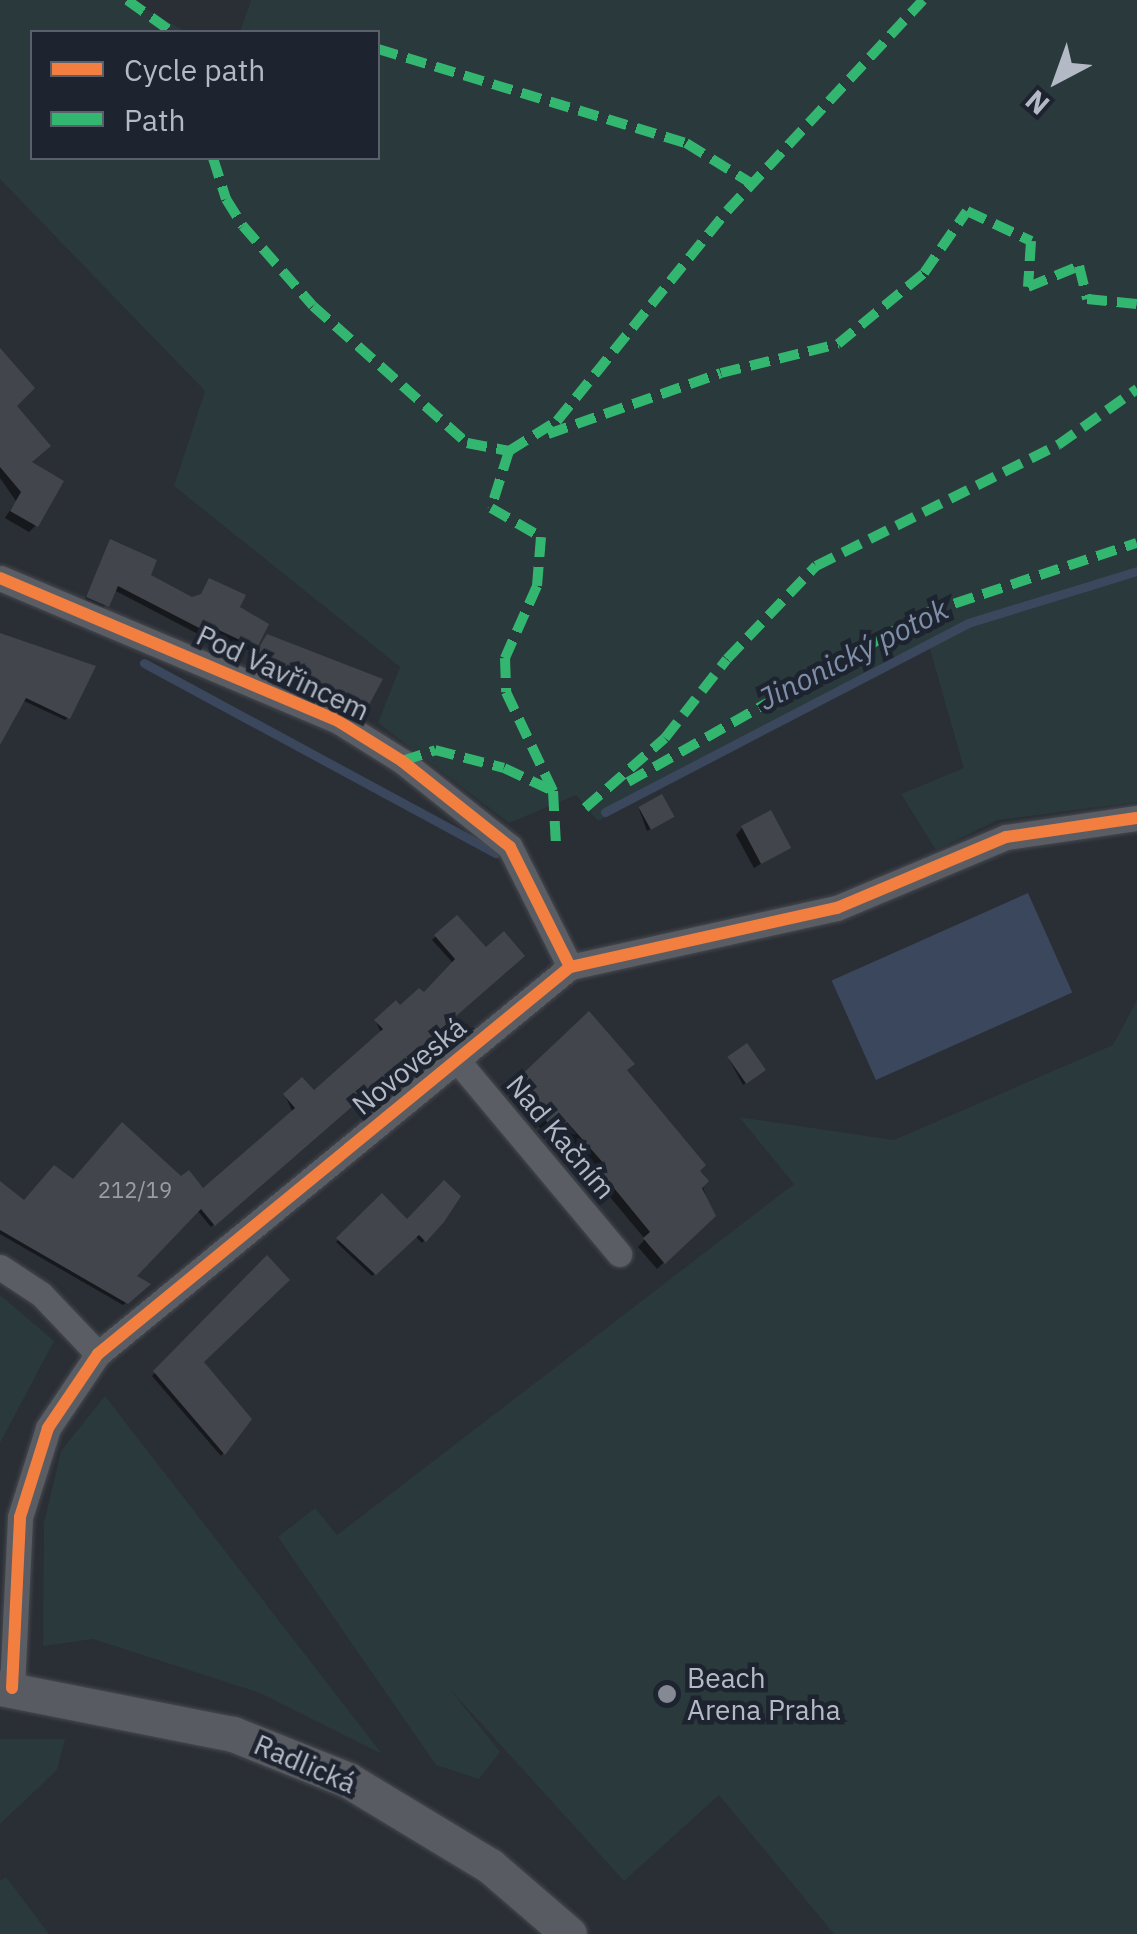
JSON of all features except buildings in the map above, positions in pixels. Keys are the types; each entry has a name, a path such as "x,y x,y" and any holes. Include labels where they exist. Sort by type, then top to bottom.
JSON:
{"main road":[{"name":"Radlická","path":"6,1688 233,1734 348,1780 490,1866 569,1934"}],"street":[{"name":"Pod Vavřincem","path":"0,578 338,721 402,761 510,848 570,967"},
{"name":"Novoveská","path":"6,1688 20,1517 48,1428 98,1354 570,967 837,908 1006,836 1137,818"},
{"name":"Nad Kačním","path":"457,1060 620,1254"},
{"path":"0,1267 41,1294 98,1354"}],"shaded area":[{"path":"0,0 131,0 183,30 30,30 30,160 380,160 380,30 241,30 251,0 1137,0 1137,802 998,820 936,850 901,794 964,768 930,649 598,821 576,795 509,823 378,723 400,667 174,486 205,391 0,179"},
{"path":"1137,1000 1137,1934 834,1934 719,1795 624,1881 449,1688 500,1752 479,1779 436,1765 278,1537 315,1508 337,1535 794,1184 739,1117 894,1140 1113,1045"},
{"path":"0,1295 54,1341 0,1443"},
{"path":"105,1396 382,1754 260,1693 93,1639 43,1646 44,1523 61,1451"},
{"path":"0,1739 65,1739 57,1770 0,1824"},
{"path":"6,1877 49,1934 0,1934 0,1881"}],"water":[{"path":"1028,893 1072,993 876,1080 832,980"}],"waterway":[{"name":"Jinonický potok","path":"605,812 968,623 1137,571"},
{"name":"Jinonický potok","path":"144,663 496,853"}],"marked path":[{"path":"127,0 169,30"},
{"path":"214,160 226,199 243,226 313,306 467,443 509,451 557,421 727,211 923,0"},
{"path":"380,50 686,143 752,184"},
{"path":"548,434 721,373 838,344 924,273 967,211 1031,241 1028,287 1079,266 1087,299 1137,304"},
{"path":"585,808 665,738 727,659 816,566 1058,445 1137,389"},
{"path":"509,451 491,508 541,537 537,586 505,658 506,692 553,791 556,845"},
{"path":"628,782 926,613 1137,543"},
{"path":"402,761 435,750 504,768 553,791"}],"cycle path":[{"path":"0,578 338,721 402,761 510,847 570,967"},
{"path":"12,1688 20,1517 48,1428 98,1354 570,967 837,908 1006,837 1137,818"}],"place":[{"name":"Beach Arena Praha","path":"667,1694"}]}
